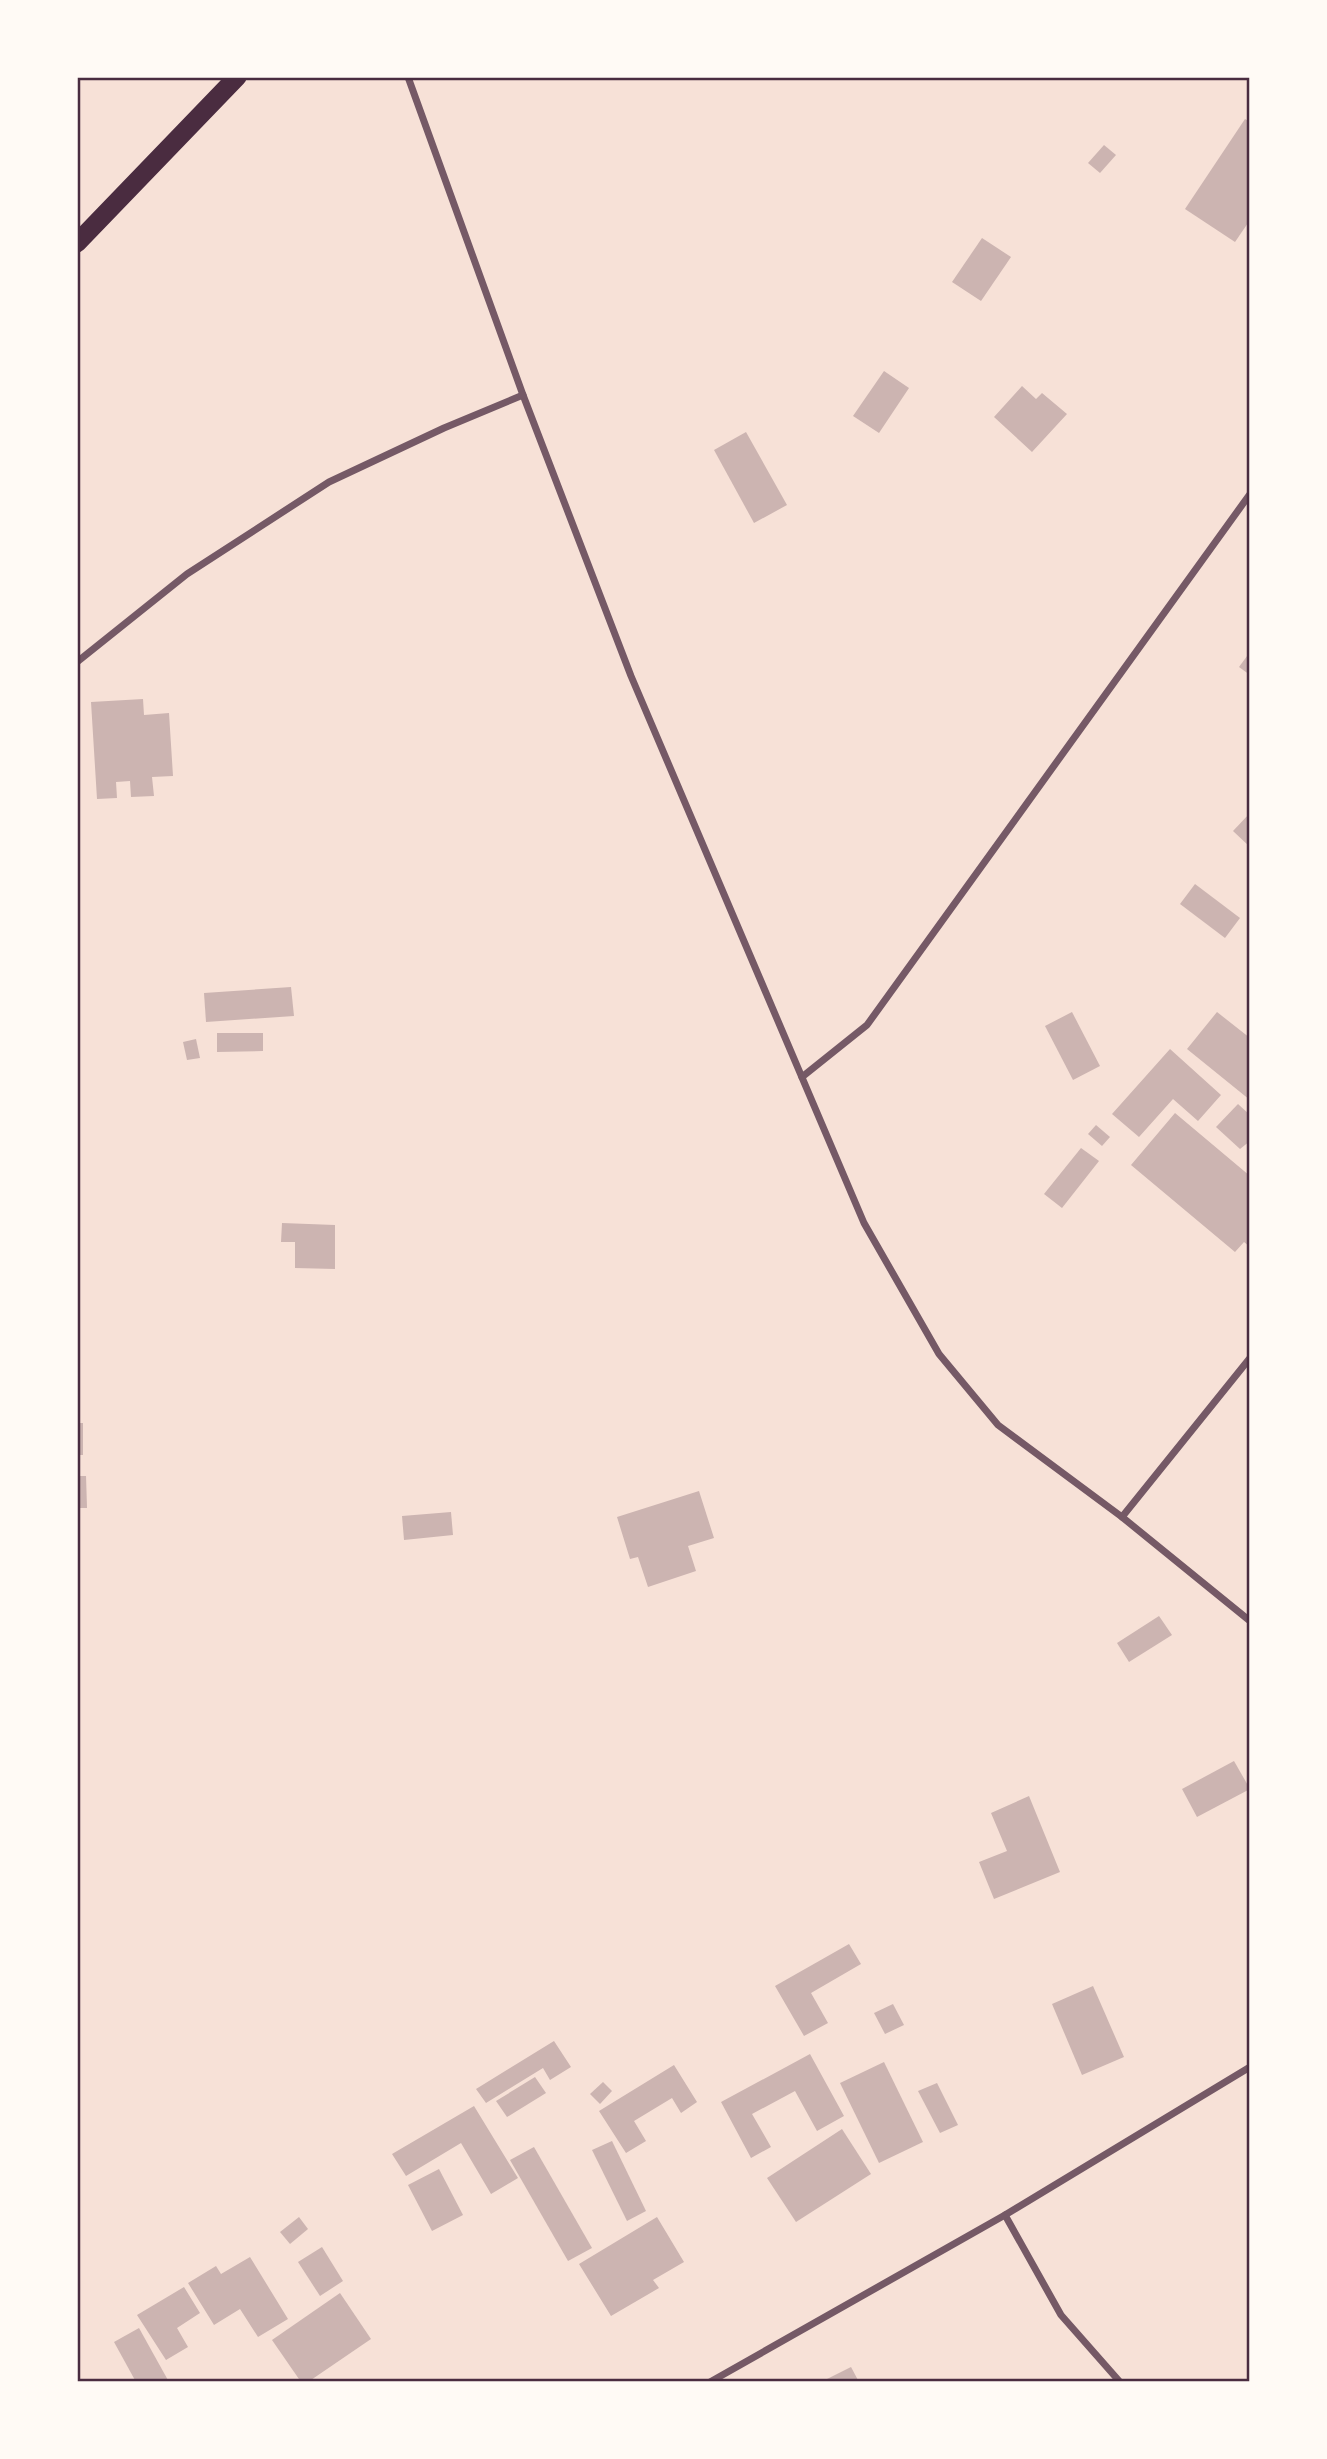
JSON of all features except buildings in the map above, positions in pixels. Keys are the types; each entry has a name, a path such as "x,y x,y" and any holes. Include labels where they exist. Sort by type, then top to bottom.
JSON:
{"highway":[{"path":"77,243 237,77"}],"street":[{"path":"408,77 523,395 631,676 864,1223 939,1354 998,1425 1122,1517 1250,1621"},
{"path":"77,662 187,574 329,482 444,428 523,395"},
{"path":"802,1077 867,1025 1250,495"},
{"path":"1122,1517 1250,1358"},
{"path":"710,2382 1005,2215 1250,2067"},
{"path":"1005,2215 1061,2315 1120,2382"}]}
